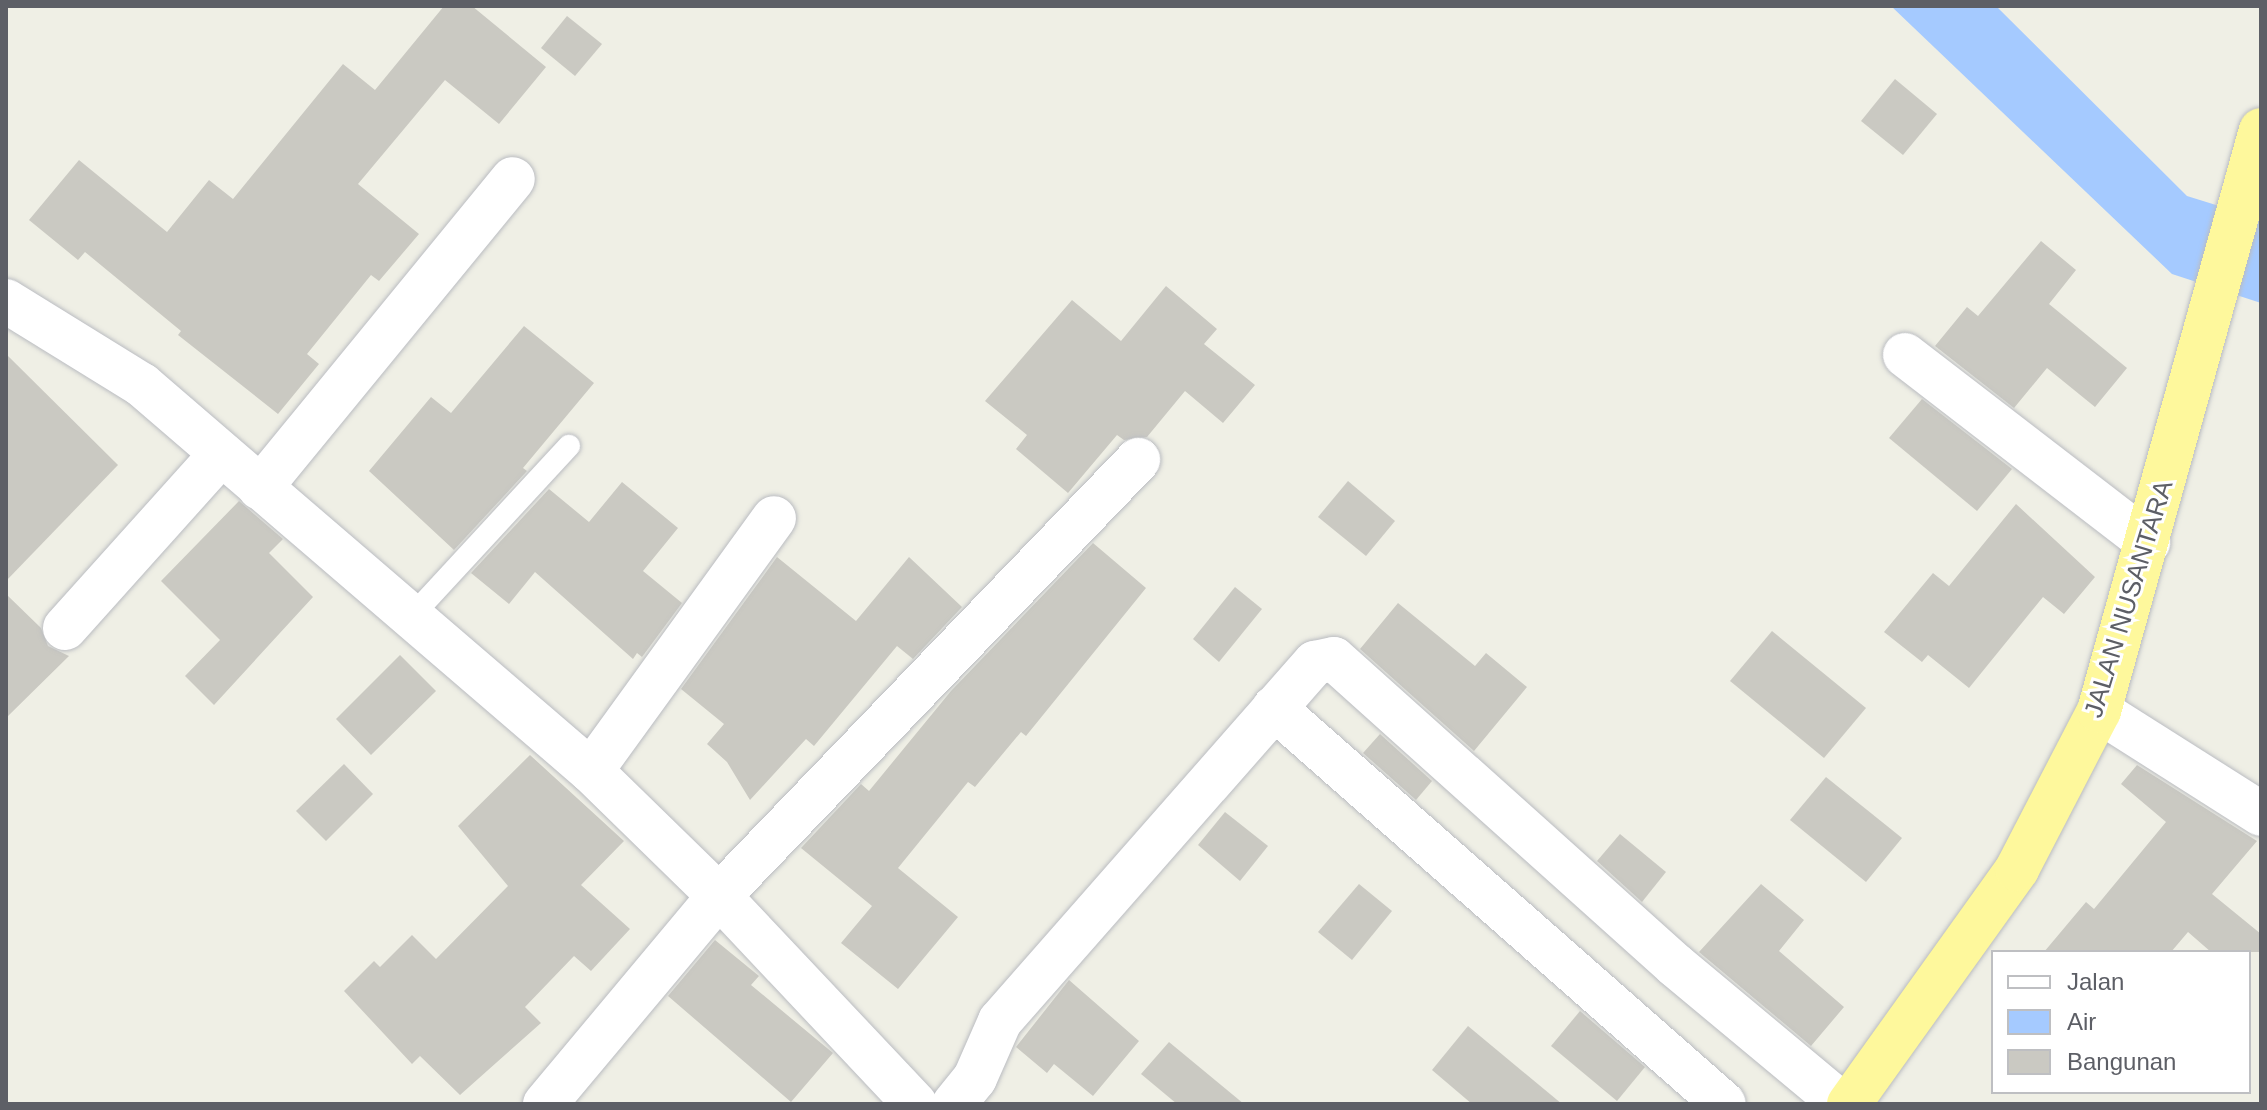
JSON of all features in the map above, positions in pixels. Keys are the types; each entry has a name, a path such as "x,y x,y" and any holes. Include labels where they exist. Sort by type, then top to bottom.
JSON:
{"highway":[{"name":"JALAN NUSANTARA","path":"1849,1104 2017,869 2099,711 2194,383 2255,148"}],"street":[{"path":"260,488 513,179"},
{"path":"6,301 142,385 591,771 719,896 915,1104"},
{"path":"1905,355 2148,542"},
{"path":"65,628 221,454"},
{"path":"545,1104 719,896 1138,460"},
{"path":"591,771 774,518"},
{"path":"954,1104 975,1078 1000,1021 1320,659 1344,664 1675,965 1842,1104"},
{"path":"1274,708 1724,1104"},
{"path":"2099,711 2261,814"}],"lane":[{"path":"411,617 569,446"}],"water":[{"path":"1891,6 1996,6 2187,196 2261,219 2261,303 2172,274"}],"building":[{"path":"444,6 472,6 546,67 499,124 445,80 358,184 419,234 379,281 371,275 307,354 319,364 278,414 178,335 181,331 85,252 78,260 29,220 79,160 167,232 209,180 233,199 343,64 375,90"},
{"path":"567,16 602,44 575,76 541,48"},
{"path":"1895,79 1937,114 1903,155 1861,121"},
{"path":"2041,241 2076,270 2049,304 2127,368 2095,407 2047,368 2014,408 1935,346 1967,307 1978,316"},
{"path":"1166,286 1217,329 1204,344 1255,385 1223,423 1185,391 1147,437 1124,440 1117,435 1068,493 1016,449 1027,435 985,401 1072,300 1121,341"},
{"path":"524,326 594,383 523,468 527,471 454,550 369,471 431,397 451,413"},
{"path":"6,354 118,465 6,581"},
{"path":"1922,399 2012,469 1977,511 1889,438"},
{"path":"1348,481 1395,521 1366,556 1318,517"},
{"path":"622,482 678,528 643,571 682,603 642,657 637,653 633,659 535,572 509,604 471,573 549,489 589,522"},
{"path":"239,501 283,539 269,553 313,597 214,705 185,676 220,640 161,581"},
{"path":"2016,504 2095,577 2064,614 2043,597 1969,688 1928,655 1922,662 1884,632 1933,573 1949,586"},
{"path":"1093,543 1146,588 1026,736 1021,732 975,787 968,782 898,868 958,917 898,989 841,943 872,906 801,848 861,784 869,791 951,691"},
{"path":"777,557 856,621 909,557 962,607 913,659 897,646 814,746 806,739 750,800 727,762 707,744 724,724 681,689"},
{"path":"1235,587 1262,609 1219,662 1193,639"},
{"path":"6,594 41,628 48,646 69,656 6,718"},
{"path":"1398,603 1475,666 1486,653 1527,687 1474,751 1360,649"},
{"path":"1772,631 1866,708 1824,758 1730,681"},
{"path":"400,655 436,691 371,755 336,719"},
{"path":"1380,734 1432,781 1416,800 1363,753"},
{"path":"530,755 624,841 581,885 630,929 591,971 574,956 525,1007 541,1023 460,1095 420,1056 412,1064 344,991 374,961 380,967 412,935 436,959 508,886 458,826"},
{"path":"344,764 373,794 326,841 296,811"},
{"path":"2137,765 2257,841 2212,894 2261,934 2261,952 2209,950 2188,932 2173,950 2046,950 2086,902 2094,909 2166,822 2121,784"},
{"path":"1826,777 1902,838 1866,882 1790,820"},
{"path":"1225,812 1268,846 1240,881 1198,845"},
{"path":"1620,834 1666,872 1642,902 1597,861"},
{"path":"1359,884 1392,911 1352,960 1318,932"},
{"path":"1761,884 1804,920 1779,951 1844,1007 1811,1046 1699,952"},
{"path":"715,940 759,976 751,985 833,1053 791,1102 668,996"},
{"path":"1069,980 1139,1041 1093,1096 1054,1064 1047,1073 1016,1047"},
{"path":"1580,1011 1645,1067 1617,1101 1551,1046"},
{"path":"1468,1026 1562,1104 1472,1104 1432,1070"},
{"path":"1169,1042 1244,1104 1177,1104 1141,1074"}]}
